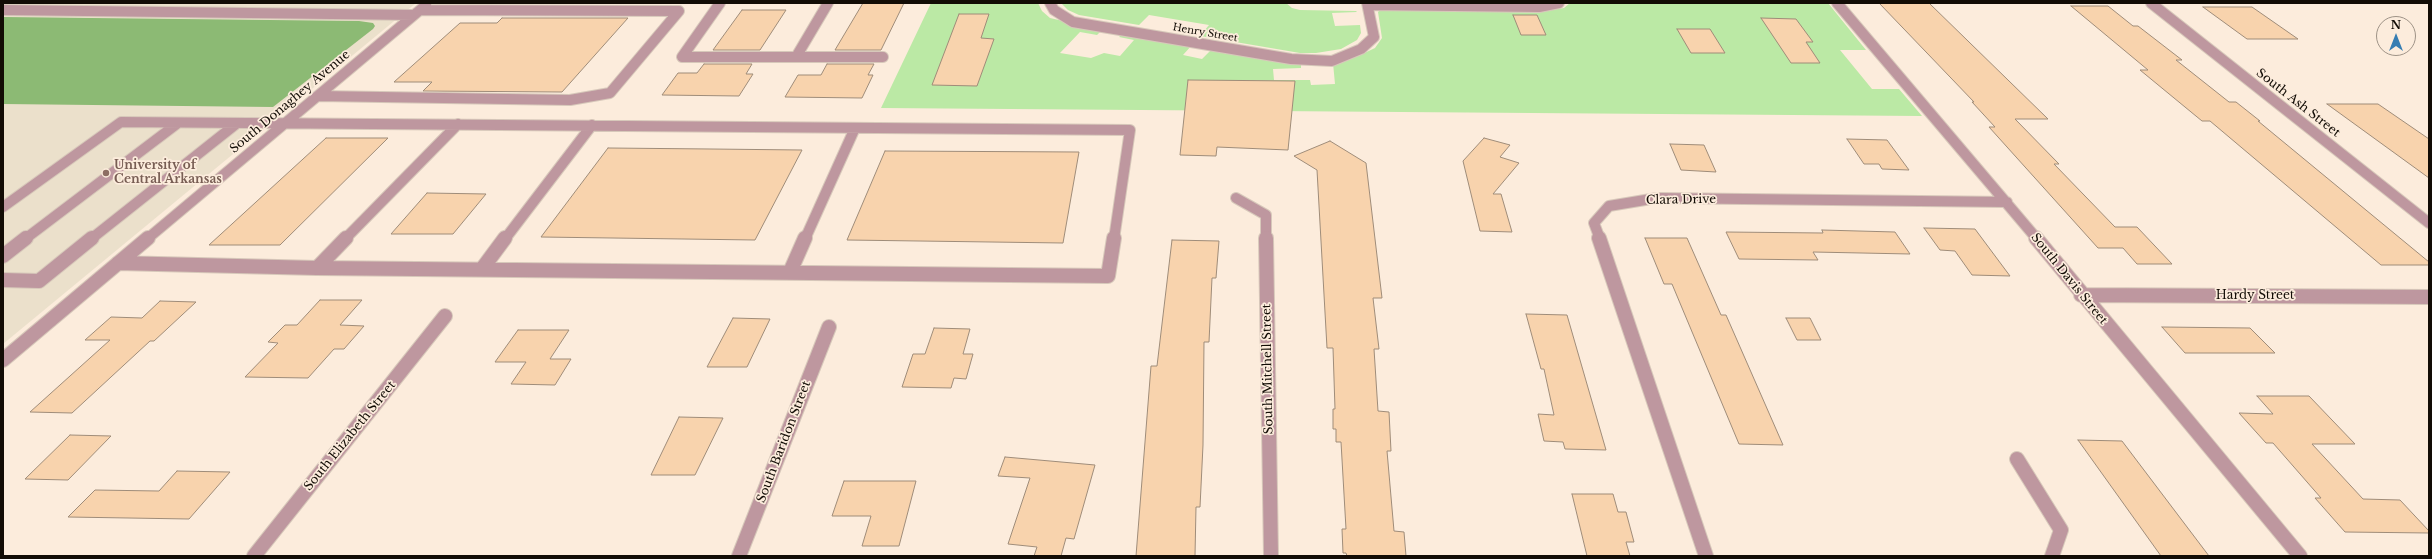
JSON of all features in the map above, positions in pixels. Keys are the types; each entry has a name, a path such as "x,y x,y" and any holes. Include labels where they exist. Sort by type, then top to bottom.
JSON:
{"street":[{"path":"39,11 52,3"},
{"path":"720,3 682,57 883,57"},
{"path":"796,57 828,3"},
{"name":"Henry Street","path":"1050,3 1054,10 1073,22 1291,59 1332,61 1361,49 1374,37 1367,4"},
{"path":"1367,4 1539,7 1559,3"},
{"name":"South Davis Street","path":"1837,3 2007,202 2082,295 2300,556"},
{"name":"South Ash Street","path":"2151,3 2429,223"},
{"path":"3,10 421,9 679,11 610,93 570,100 318,96"},
{"name":"South Donaghey Avenue","path":"3,360 421,9"},
{"path":"3,207 121,122 282,125 458,124 1130,130 1108,276 317,268 118,263"},
{"path":"3,256 178,123"},
{"path":"3,280 39,281 236,124"},
{"path":"317,268 458,124"},
{"path":"482,269 592,125"},
{"path":"790,272 855,128"},
{"name":"South Mitchell Street","path":"1236,198 1266,215 1271,556"},
{"name":"Clara Drive","path":"1706,556 1594,223 1609,206 1657,198 2007,202"},
{"name":"Hardy Street","path":"2082,295 2429,297"},
{"name":"South Elizabeth Street","path":"254,556 445,316"},
{"name":"South Baridon Street","path":"739,556 829,327"},
{"path":"2017,459 2061,530 2051,554 2052,556"}],"shaded area":[{"name":"University of Central Arkansas","path":"3,3 416,3 3,344"}],"green space":[{"path":"931,3 1038,3 1042,11 1050,18 1102,30 1097,35 1080,32 1060,53 1091,58 1104,53 1120,56 1134,40 1119,37 1122,34 1192,45 1183,55 1202,59 1212,49 1301,63 1301,68 1273,69 1274,80 1310,80 1311,85 1335,84 1333,63 1356,57 1375,48 1382,38 1378,12 1381,9 1552,10 1564,8 1570,3 1828,3 1866,50 1840,50 1872,89 1899,89 1922,116 881,108"},
{"path":"1061,3 1286,3 1292,8 1300,10 1356,11 1357,12 1332,13 1335,26 1360,25 1361,33 1357,40 1341,49 1316,53 1300,53 1200,36 1209,25 1149,15 1139,25 1079,15 1068,10"},
{"path":"3,17 359,21 373,23 375,26 273,107 3,104"}],"building":[{"path":"863,3 904,3 881,50 835,50"},
{"path":"1879,3 1929,3 2048,119 2015,119 2059,164 2054,164 2115,227 2137,227 2172,264 2137,264 2123,248 2098,248 1989,127 1995,127 1972,102 1974,102"},
{"path":"2071,6 2108,6 2133,26 2138,26 2182,60 2176,60 2229,102 2236,102 2260,121 2258,121 2429,262 2429,265 2381,265 2210,121 2202,121 2140,70 2148,70"},
{"path":"2203,7 2252,7 2298,39 2247,39"},
{"path":"742,10 786,10 760,50 713,50"},
{"path":"959,14 989,14 981,38 994,39 977,86 932,85"},
{"path":"1513,15 1537,15 1546,35 1521,35"},
{"path":"502,18 628,18 562,92 423,91 432,82 394,82 460,23 497,23"},
{"path":"1761,18 1796,19 1813,42 1806,42 1820,63 1791,63"},
{"path":"1677,29 1710,29 1725,53 1691,53"},
{"path":"704,64 752,64 746,74 753,74 739,96 662,95 678,73 697,73"},
{"path":"827,64 874,64 868,75 873,75 862,98 785,97 798,75 821,75"},
{"path":"1188,80 1295,81 1288,150 1217,147 1216,156 1180,155"},
{"path":"2327,104 2378,104 2429,139 2429,178"},
{"path":"326,138 388,138 280,245 209,245"},
{"path":"1484,138 1510,145 1500,157 1519,163 1493,194 1501,194 1512,232 1480,231 1463,161"},
{"path":"1847,139 1887,140 1909,170 1882,169 1879,164 1864,164"},
{"path":"1330,141 1366,163 1382,298 1373,298 1379,349 1374,349 1378,411 1389,412 1391,451 1387,451 1394,531 1404,532 1406,556 1347,556 1346,553 1343,553 1342,529 1346,529 1341,442 1336,442 1336,429 1333,429 1333,409 1335,409 1333,348 1327,348 1317,170 1294,156"},
{"path":"1670,144 1704,145 1716,172 1681,170"},
{"path":"608,148 802,150 755,240 541,237"},
{"path":"885,151 1079,152 1063,243 847,240"},
{"path":"427,193 486,194 453,234 391,234"},
{"path":"1924,228 1975,229 2010,276 1972,275 1955,251 1940,250"},
{"path":"1822,230 1895,232 1910,254 1813,252 1818,260 1739,259 1726,232 1823,233"},
{"path":"1645,238 1687,238 1721,315 1726,315 1783,445 1739,444 1672,284 1664,284"},
{"path":"1172,240 1219,241 1216,278 1212,278 1209,342 1204,342 1203,445 1200,507 1196,507 1195,556 1136,556 1151,366 1157,366"},
{"path":"320,300 362,300 340,325 364,326 344,349 334,349 308,378 245,377 278,343 268,342 285,325 297,325"},
{"path":"160,301 196,302 154,341 150,341 72,413 30,412 110,340 85,340 111,317 142,318"},
{"path":"1526,314 1567,315 1606,450 1565,449 1563,442 1544,441 1538,414 1554,415 1544,369 1541,369"},
{"path":"733,318 770,319 747,367 707,367"},
{"path":"1786,318 1810,318 1821,340 1797,340"},
{"path":"2162,327 2250,328 2275,353 2185,353"},
{"path":"934,328 970,329 963,354 973,354 966,379 954,378 951,388 902,387 913,354 925,354"},
{"path":"518,330 569,330 550,359 571,359 555,385 511,384 526,362 495,362"},
{"path":"2257,396 2309,396 2355,444 2312,444 2363,499 2400,500 2429,531 2429,533 2345,532 2315,498 2321,498 2273,443 2266,443 2239,413 2273,414"},
{"path":"679,417 723,418 695,475 651,475"},
{"path":"70,435 111,436 68,480 25,479"},
{"path":"2078,440 2122,441 2209,556 2161,556"},
{"path":"1005,457 1095,465 1074,539 1066,538 1061,556 1034,556 1037,547 1008,544 1030,478 998,476"},
{"path":"177,471 230,472 189,519 68,517 95,490 159,491"},
{"path":"844,481 916,481 899,546 862,546 871,516 832,516"},
{"path":"1572,494 1613,494 1618,512 1626,512 1634,542 1626,542 1630,556 1587,556"}],"place":[{"name":"University of Central Arkansas","path":"106,173"}]}
